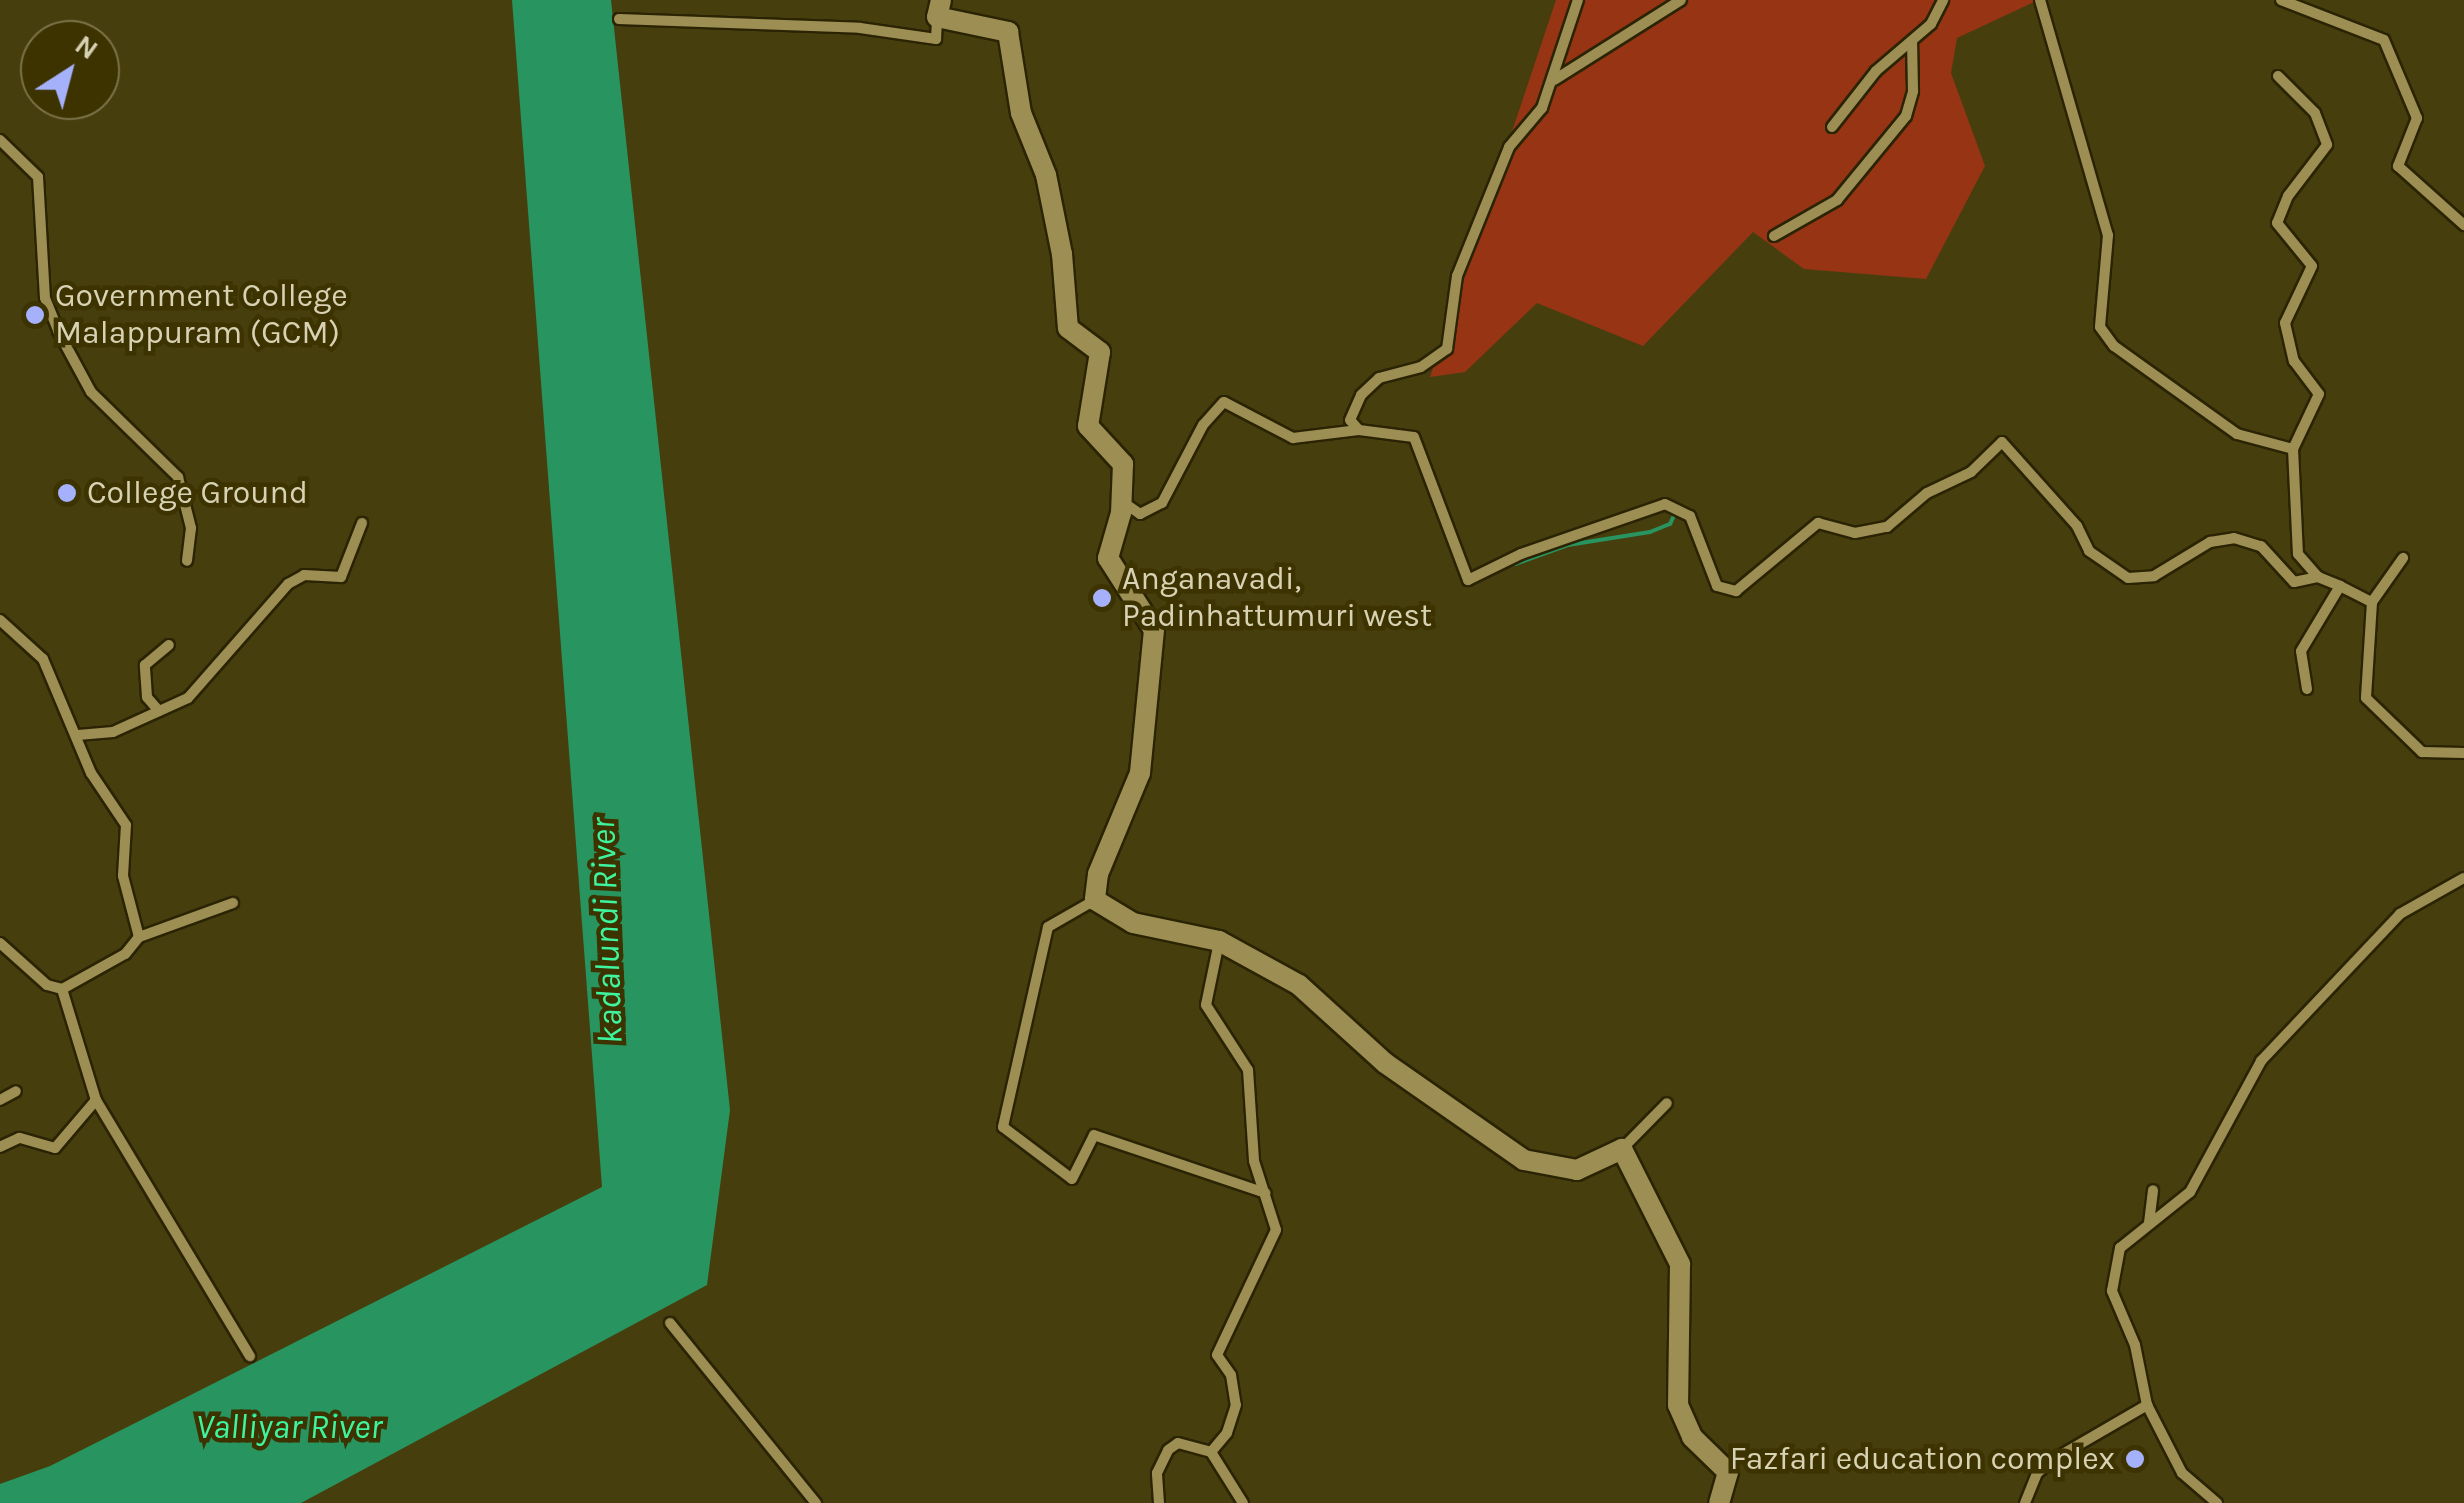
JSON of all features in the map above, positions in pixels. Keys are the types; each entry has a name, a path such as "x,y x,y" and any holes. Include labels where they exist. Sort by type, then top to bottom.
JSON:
{"main road":[{"path":"939,9 1008,32 1020,113 1046,175 1062,254 1068,328 1100,352 1088,426 1123,464 1122,502 1108,558 1154,630 1140,773 1098,874 1096,900 1134,923 1219,941 1299,985 1385,1063 1524,1160 1577,1170 1622,1149 1680,1264 1678,1405 1692,1437 1728,1472 1719,1503"}],"street":[{"path":"1578,0 1553,85 1681,0"},
{"path":"1832,127 1876,71 1931,24 1943,0"},
{"path":"2040,0 2108,235 2100,327 2114,346 2237,434 2294,449"},
{"path":"2281,0 2384,40 2418,118 2398,166 2464,225"},
{"path":"620,20 860,28 936,39 939,9"},
{"path":"1774,236 1837,200 1906,116 1913,91 1912,40"},
{"path":"2278,76 2315,113 2328,145 2288,196 2277,223 2312,266 2285,323 2294,361 2320,394 2294,449 2298,554 2318,578"},
{"path":"1358,430 1350,420 1361,394 1379,378 1422,367 1446,349 1457,276 1496,176 1554,79"},
{"path":"0,140 38,177 45,298 58,331 91,392 178,477 191,528 187,561"},
{"path":"1122,502 1140,514 1162,503 1203,426 1224,402 1293,438 1358,430 1414,437 1468,580 1521,554 1665,504 1690,516 1717,586 1736,591 1818,523 1854,533 1887,527 1928,493 1971,472 2002,442 2077,526 2090,551 2128,578 2154,576 2210,542 2234,538 2261,546 2294,582 2318,578 2372,602"},
{"path":"78,735 113,732 188,698 214,674 288,584 304,575 342,578 362,523"},
{"path":"2403,558 2372,602 2366,698 2422,752 2464,753"},
{"path":"2306,689 2301,651 2340,586"},
{"path":"0,620 18,630 43,659 91,773 130,837 122,849 123,876 139,938"},
{"path":"160,711 147,697 145,664 169,645"},
{"path":"2216,1503 2182,1472 2147,1405 2135,1345 2112,1291 2120,1248 2149,1223 2176,1208 2190,1192 2261,1061 2400,914 2464,878"},
{"path":"1096,900 1048,927 1003,1127 1072,1179 1094,1135 1264,1193"},
{"path":"0,943 47,985 62,989 124,954 139,938 233,904"},
{"path":"1212,1452 1227,1434 1236,1405 1230,1376 1217,1354 1276,1230 1254,1161 1248,1070 1206,1005 1219,941"},
{"path":"62,989 96,1100 250,1356"},
{"path":"0,1100 16,1091"},
{"path":"0,1147 20,1138 55,1148 96,1100"},
{"path":"1622,1149 1668,1103"},
{"path":"2149,1223 2152,1190"},
{"path":"670,1323 816,1503"},
{"path":"2025,1503 2046,1466 2147,1405"},
{"path":"1159,1503 1157,1473 1168,1450 1178,1443 1212,1452 1243,1503"}],"shaded area":[{"path":"1556,0 2038,0 1957,38 1951,73 1985,166 1926,279 1804,269 1753,232 1643,346 1537,303 1465,372 1430,377"}],"water":[{"name":"Valliyar River","path":"512,0 611,0 730,1110 707,1285 301,1503 0,1503 0,1484 50,1466 602,1187"}],"waterway":[{"path":"1515,564 1568,545 1650,532 1670,524 1676,511"}],"place":[{"name":"Government College Malappuram (GCM)","path":"35,315"},
{"name":"College Ground","path":"67,493"},
{"name":"Anganavadi, Padinhattumuri west","path":"1102,598"},
{"name":"Fazfari education complex","path":"2135,1459"}],"water label":[{"name":"kadalundi River","path":"607,931"}]}
